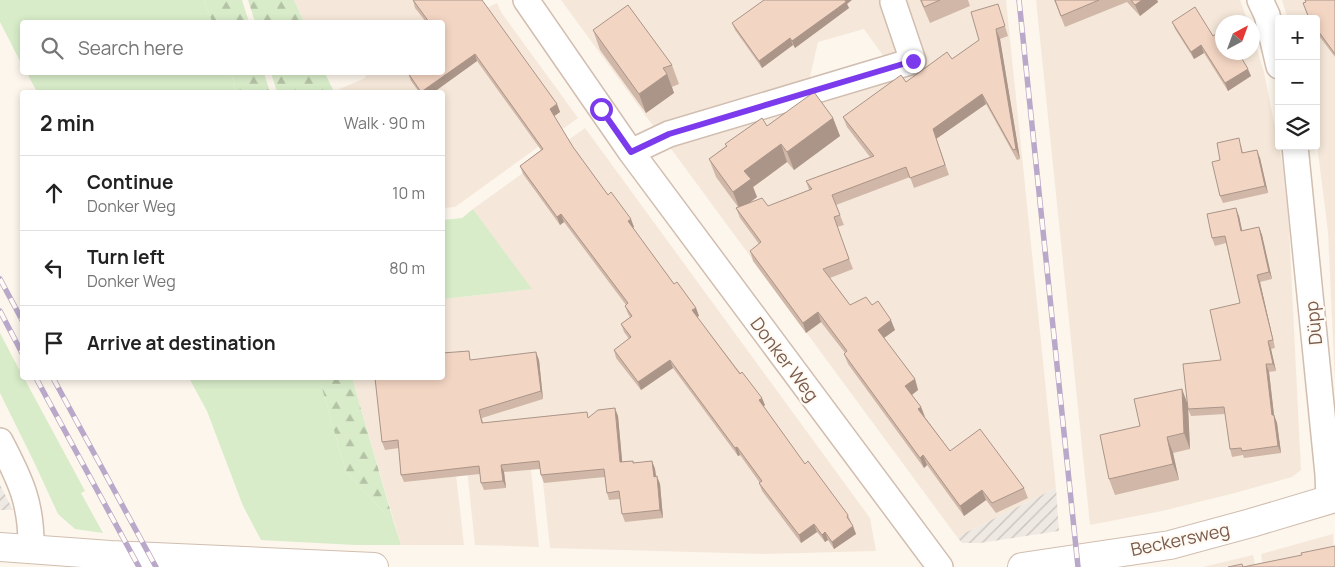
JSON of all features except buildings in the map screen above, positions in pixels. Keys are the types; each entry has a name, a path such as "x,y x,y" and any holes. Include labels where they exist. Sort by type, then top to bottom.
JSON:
{"street":[{"name":"Donker Weg","path":"526,0 631,152 940,567"},
{"path":"1260,0 1267,15 1278,60"},
{"path":"631,152 669,134 913,61 893,2"},
{"name":"Düpp","path":"1296,150 1332,499"},
{"path":"0,441 20,481 27,501 31,530 31,550"},
{"name":"Beckersweg","path":"1022,567 1170,545 1251,524 1332,499"},
{"path":"0,547 374,567"}],"shaded area":[{"path":"294,0 476,0 433,20 303,20"},
{"path":"561,0 1006,0 1056,488 957,537 666,142 897,75 864,29 818,42 809,81 654,127"},
{"path":"1036,0 1240,0 1245,15 1215,15 1215,60 1260,59 1264,72 1275,127 1275,150 1280,150 1283,167 1289,228 1301,470 1292,477 1235,493 1162,511 1090,525"},
{"path":"1282,0 1335,0 1335,383 1328,232 1318,150 1320,150 1320,15 1287,15"},
{"path":"497,3 501,12 578,118 455,207 445,208 445,90 338,90 365,78 366,75 445,75 445,28"},
{"path":"585,128 870,518 876,551 764,554 550,548 538,436 526,422 539,547 475,545 461,413 451,430 464,545 401,545 353,380 445,380 445,299 531,289 473,209"},
{"path":"0,485 13,510 0,510"},
{"path":"1056,488 1059,531 980,543 962,543 957,537"},
{"path":"1333,534 1335,567 1263,567 1261,554"},
{"path":"1253,555 1256,567 1203,567"}],"green space":[{"path":"0,0 204,0 211,20 20,20 20,61 0,22"},
{"path":"204,0 242,0 248,20 211,20"},
{"path":"248,0 294,0 303,20 254,20"},
{"path":"28,75 232,75 235,90 36,90"},
{"path":"232,75 265,75 269,90 235,90"},
{"path":"272,75 326,75 333,90 276,90"},
{"path":"473,209 532,289 445,299 445,220 462,218"},
{"path":"0,333 20,371 20,380 25,380 85,491 81,493 103,533 75,529 58,514 0,393"},
{"path":"190,380 320,380 346,472 394,523 401,545 355,545 261,540 243,506 207,411"},
{"path":"320,380 353,380 394,523 346,472"}],"railway":[{"path":"1019,0 1078,567"},
{"path":"0,279 20,316"},
{"path":"0,311 20,349"},
{"path":"37,380 139,567"},
{"path":"54,380 156,567"}],"route":[{"path":"601,109 631,152 669,134 913,61"}]}
